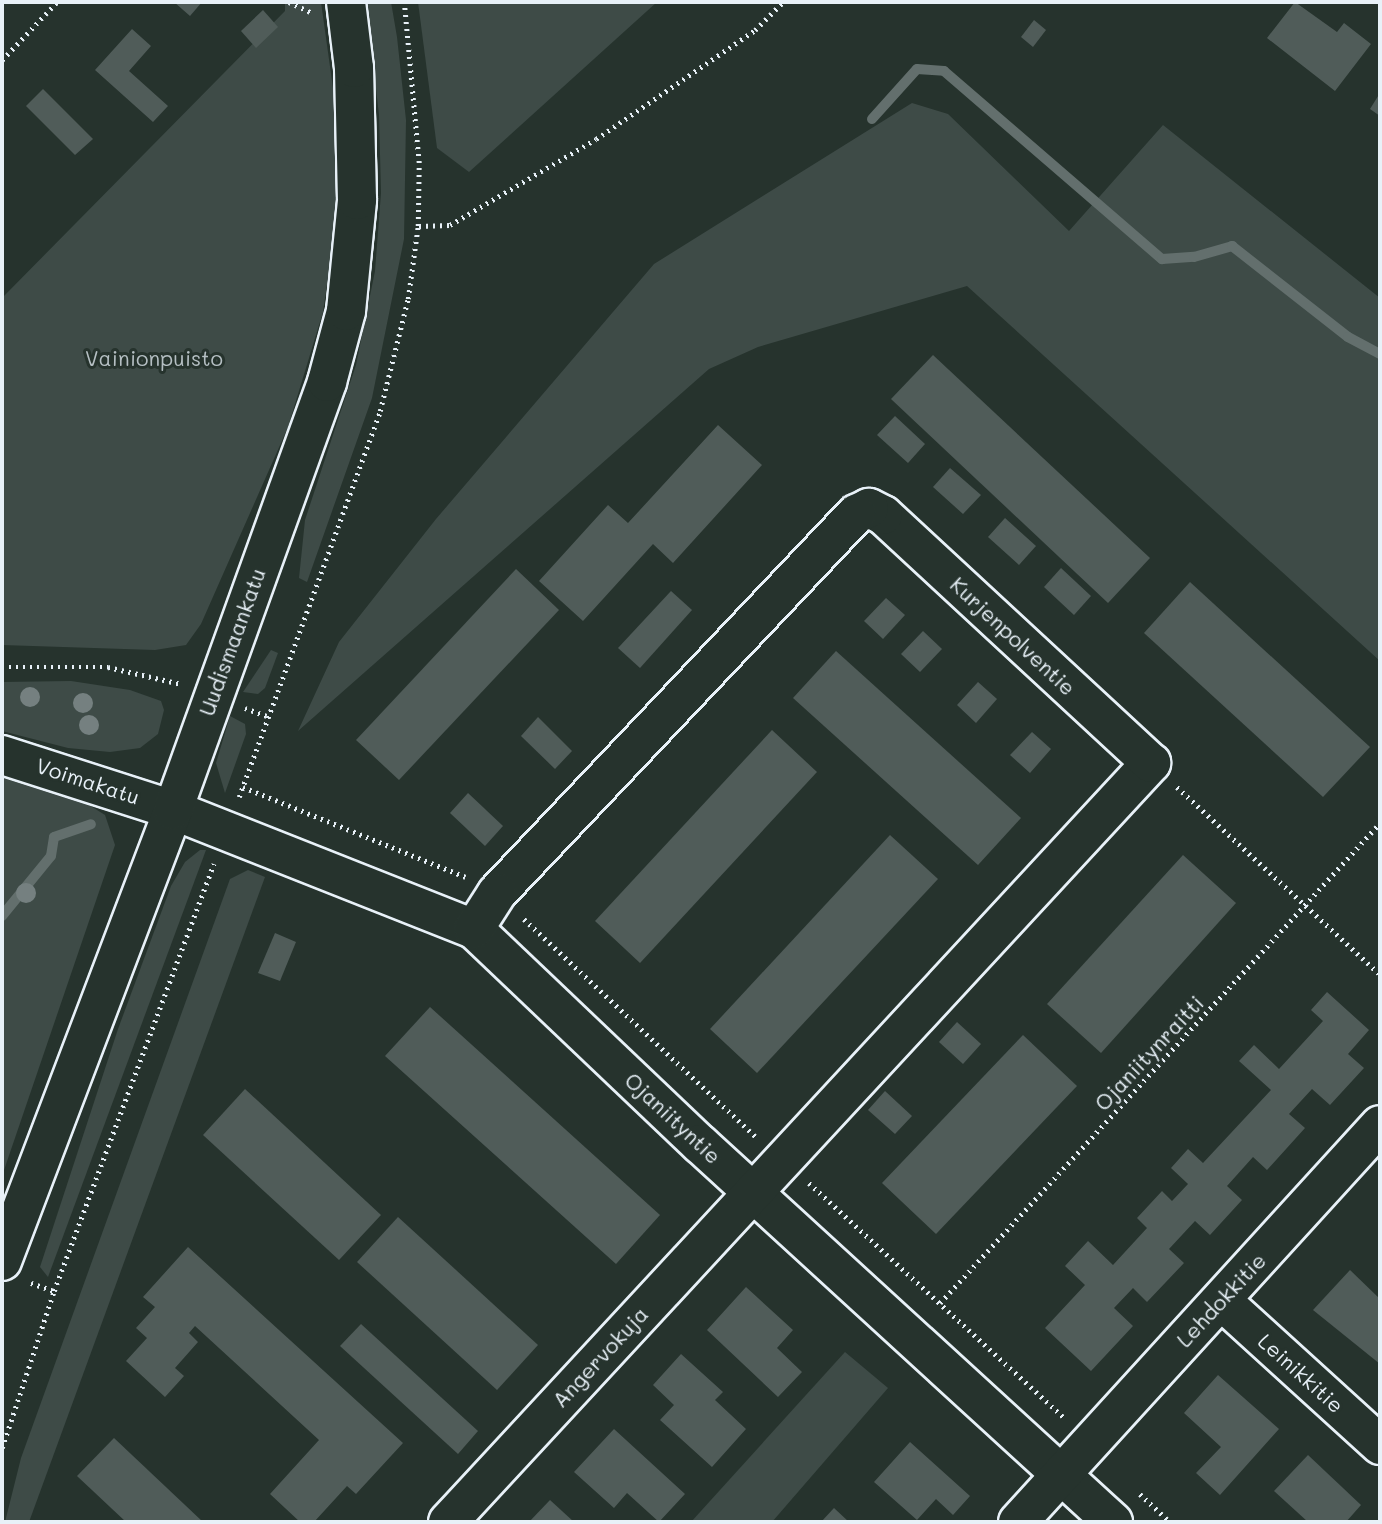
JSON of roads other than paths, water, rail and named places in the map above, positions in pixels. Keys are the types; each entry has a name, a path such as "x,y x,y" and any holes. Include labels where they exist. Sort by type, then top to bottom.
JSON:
{"street":[{"name":"Uudismaankatu","path":"14,1271 173,810 327,382 346,311 357,200 354,68 346,2"},
{"name":"Kurjenpolventie","path":"474,929 497,894 856,514 869,508 883,515 1151,763 751,1191"},
{"name":"Voimakatu","path":"2,755 173,810"},
{"name":"Ojaniityntie","path":"173,810 474,929 751,1191 1113,1522"},
{"name":"Lehdokkitie","path":"1018,1522 1380,1125"},
{"name":"Angervokuja","path":"448,1522 751,1191"},
{"name":"Leinikkitie","path":"1222,1301 1380,1445"}],"waterway":[{"path":"872,119 917,69 944,71 1162,259 1194,257 1232,246 1348,337 1380,354"},
{"path":"2,916 51,856 54,837 91,824"}],"park label":[{"name":"Vainionpuisto","path":"154,358"}]}
